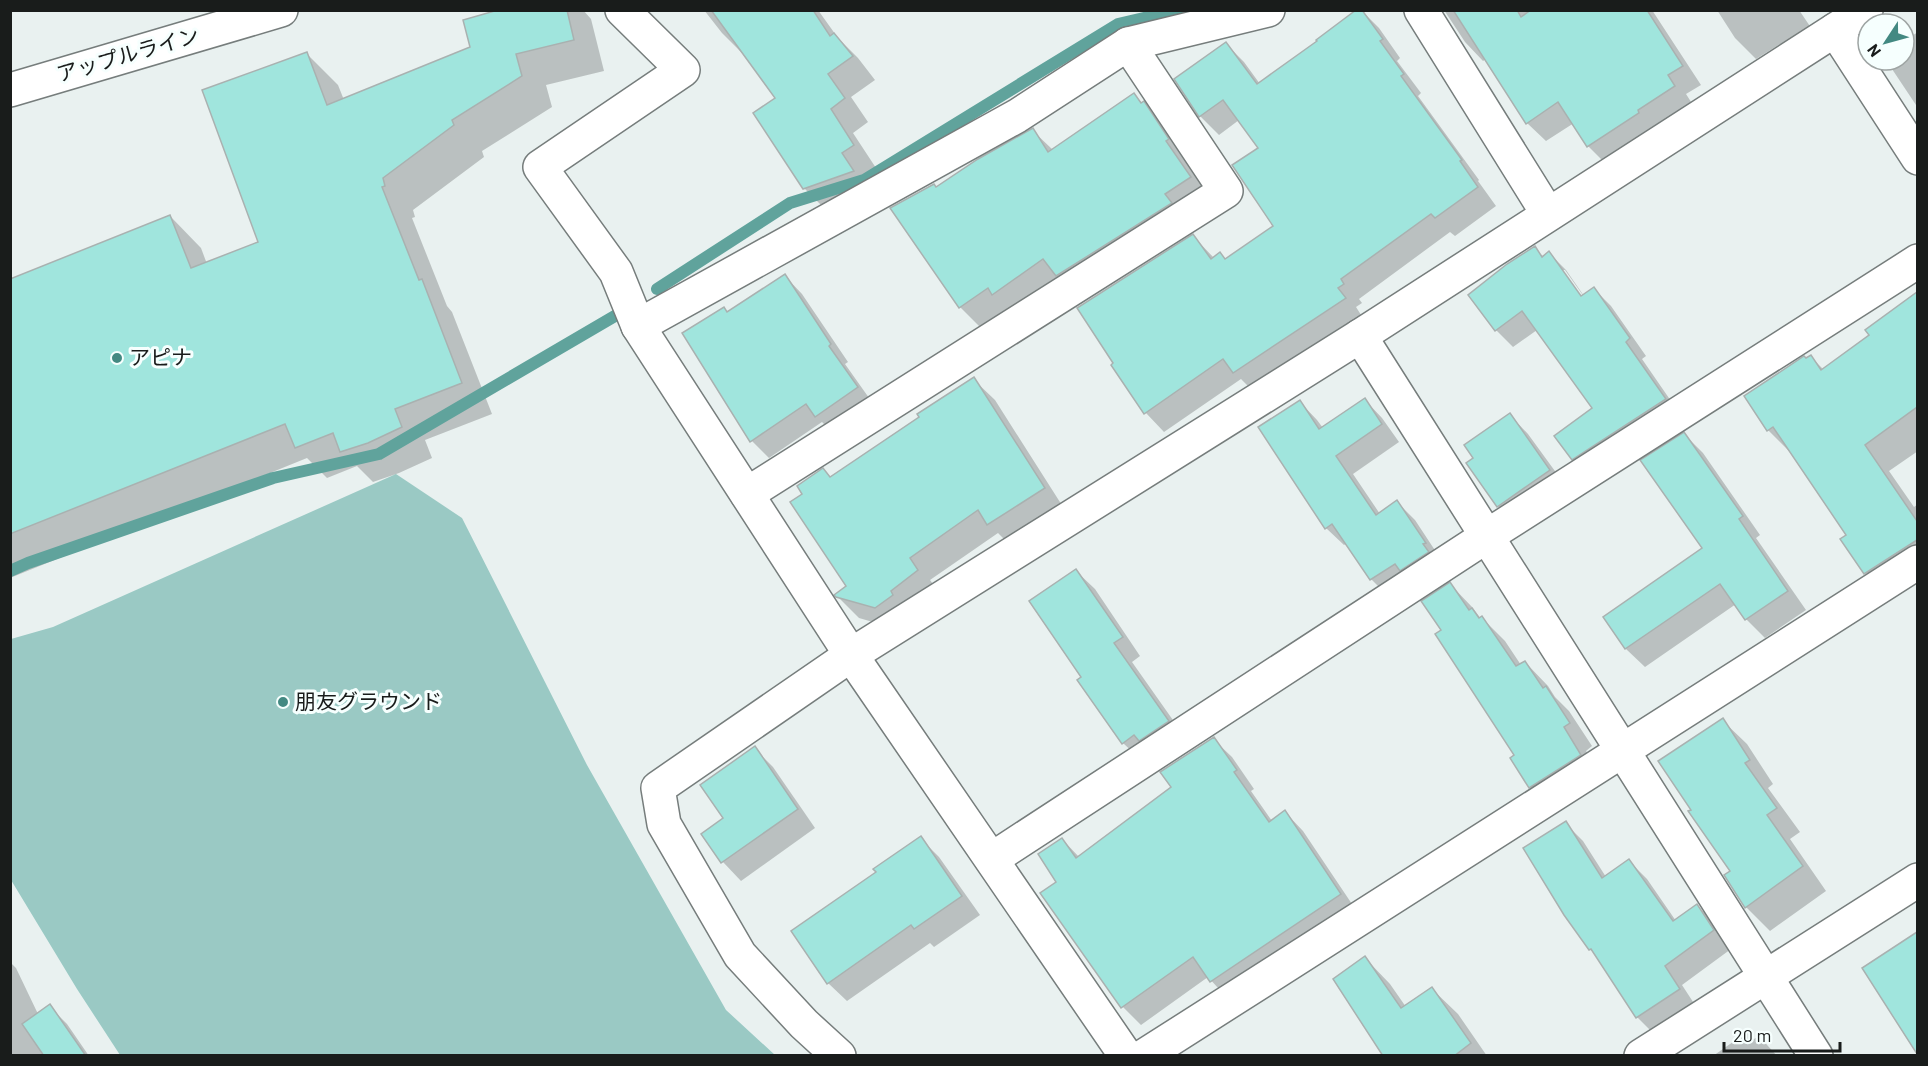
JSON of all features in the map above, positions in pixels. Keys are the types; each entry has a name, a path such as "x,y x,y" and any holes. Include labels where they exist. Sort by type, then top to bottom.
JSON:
{"main road":[{"name":"アップルライン","path":"10,90 281,10"},
{"path":"622,10 683,70 540,167 616,272 638,326 851,655 1126,1056"},
{"path":"638,326 1017,116 1128,44 1268,10"},
{"path":"1421,10 1548,214"},
{"path":"839,1056 804,1024 740,956 664,824 658,788 851,655 1360,336 1866,10"},
{"path":"1834,30 1917,158"},
{"path":"747,494 1226,191 1128,44"},
{"path":"992,859 1487,536 1917,261"},
{"path":"1360,336 1816,1056"},
{"path":"1144,1056 1917,562"},
{"path":"1641,1056 1917,880"}],"shaded area":[{"name":"朋友グラウンド","path":"396,474 462,518 587,765 726,1010 775,1055 120,1055 11,880 11,639 53,627"}],"building":[{"path":"498,10 567,10 574,40 516,54 522,76 452,120 454,125 383,178 385,186 382,187 419,280 422,279 462,383 395,409 402,427 368,443 340,452 333,433 295,448 285,424 10,534 10,279 170,215 191,268 258,242 202,90 307,52 327,105 470,47 463,20"},
{"path":"711,10 813,10 830,36 834,33 853,56 828,74 845,98 831,109 854,145 842,153 854,171 803,189 753,113 775,98"},
{"path":"1356,10 1362,10 1383,39 1380,41 1404,74 1401,76 1462,160 1460,161 1478,187 1435,218 1431,214 1341,279 1344,284 1338,288 1346,298 1233,373 1223,359 1144,414 1077,308 1193,234 1211,259 1220,252 1225,259 1273,226 1232,165 1258,148 1223,100 1199,117 1174,79 1226,42 1257,84"},
{"path":"1453,10 1517,10 1521,17 1531,10 1647,10 1683,66 1668,75 1675,86 1587,147 1558,102 1526,124"},
{"path":"1134,93 1141,103 1144,101 1169,139 1166,141 1191,177 1165,194 1172,203 1056,276 1043,259 992,295 988,288 959,308 890,208 934,184 936,187 978,159 1033,128 1048,152"},
{"path":"1535,246 1542,257 1549,251 1581,296 1594,287 1630,338 1626,342 1666,399 1572,460 1554,436 1592,408 1522,311 1495,331 1468,295 1507,264"},
{"path":"785,274 831,344 829,346 858,387 815,417 806,404 750,442 682,333 724,307 727,312"},
{"path":"1917,292 1917,407 1865,445 1917,521 1917,540 1864,574 1840,539 1846,535 1773,427 1767,431 1744,396 1804,356 1806,358 1811,355 1821,370 1869,335 1865,330"},
{"path":"974,377 1045,488 987,525 978,510 910,558 918,570 891,591 893,595 875,608 836,597 834,595 846,586 790,502 802,494 797,486 823,468 830,477 919,417 917,414"},
{"path":"1365,398 1382,424 1336,456 1376,515 1397,500 1426,543 1423,544 1429,552 1400,571 1395,564 1370,580 1332,524 1325,529 1258,427 1300,400 1319,429"},
{"path":"1510,413 1550,470 1497,507 1466,463 1473,458 1464,445"},
{"path":"1684,432 1743,516 1739,519 1788,591 1745,620 1720,584 1625,649 1603,617 1702,548 1640,460"},
{"path":"1076,569 1123,637 1114,643 1169,721 1139,741 1134,735 1122,744 1077,680 1081,677 1029,601"},
{"path":"1450,582 1469,610 1472,608 1479,618 1482,616 1516,666 1525,661 1543,688 1546,686 1570,723 1564,727 1581,755 1529,788 1510,758 1514,755 1435,634 1441,630 1421,601"},
{"path":"1723,718 1750,760 1745,763 1777,808 1767,815 1803,866 1745,908 1724,875 1730,871 1688,811 1691,810 1658,761"},
{"path":"1214,737 1237,770 1234,772 1269,822 1285,810 1341,894 1210,982 1193,957 1121,1008 1040,893 1056,882 1038,854 1062,838 1076,858 1171,787 1160,772"},
{"path":"755,746 798,809 721,863 701,834 723,818 700,785"},
{"path":"1566,821 1602,878 1629,859 1673,921 1697,904 1714,930 1665,966 1680,989 1636,1018 1591,949 1589,950 1564,915 1523,848"},
{"path":"921,836 962,896 914,929 911,925 827,984 791,931 876,872 873,869"},
{"path":"1917,932 1917,1054 1862,968"},
{"path":"1365,956 1401,1008 1432,987 1471,1043 1454,1056 1383,1056 1333,979"},
{"path":"50,1004 86,1056 44,1056 22,1024"}],"waterway":[{"path":"657,289 790,203 864,180 1118,24 1178,10"},
{"path":"10,571 273,478 379,454 620,313"}],"place":[{"name":"アピナ","path":"117,358"},
{"name":"朋友グラウンド","path":"283,702"}]}
